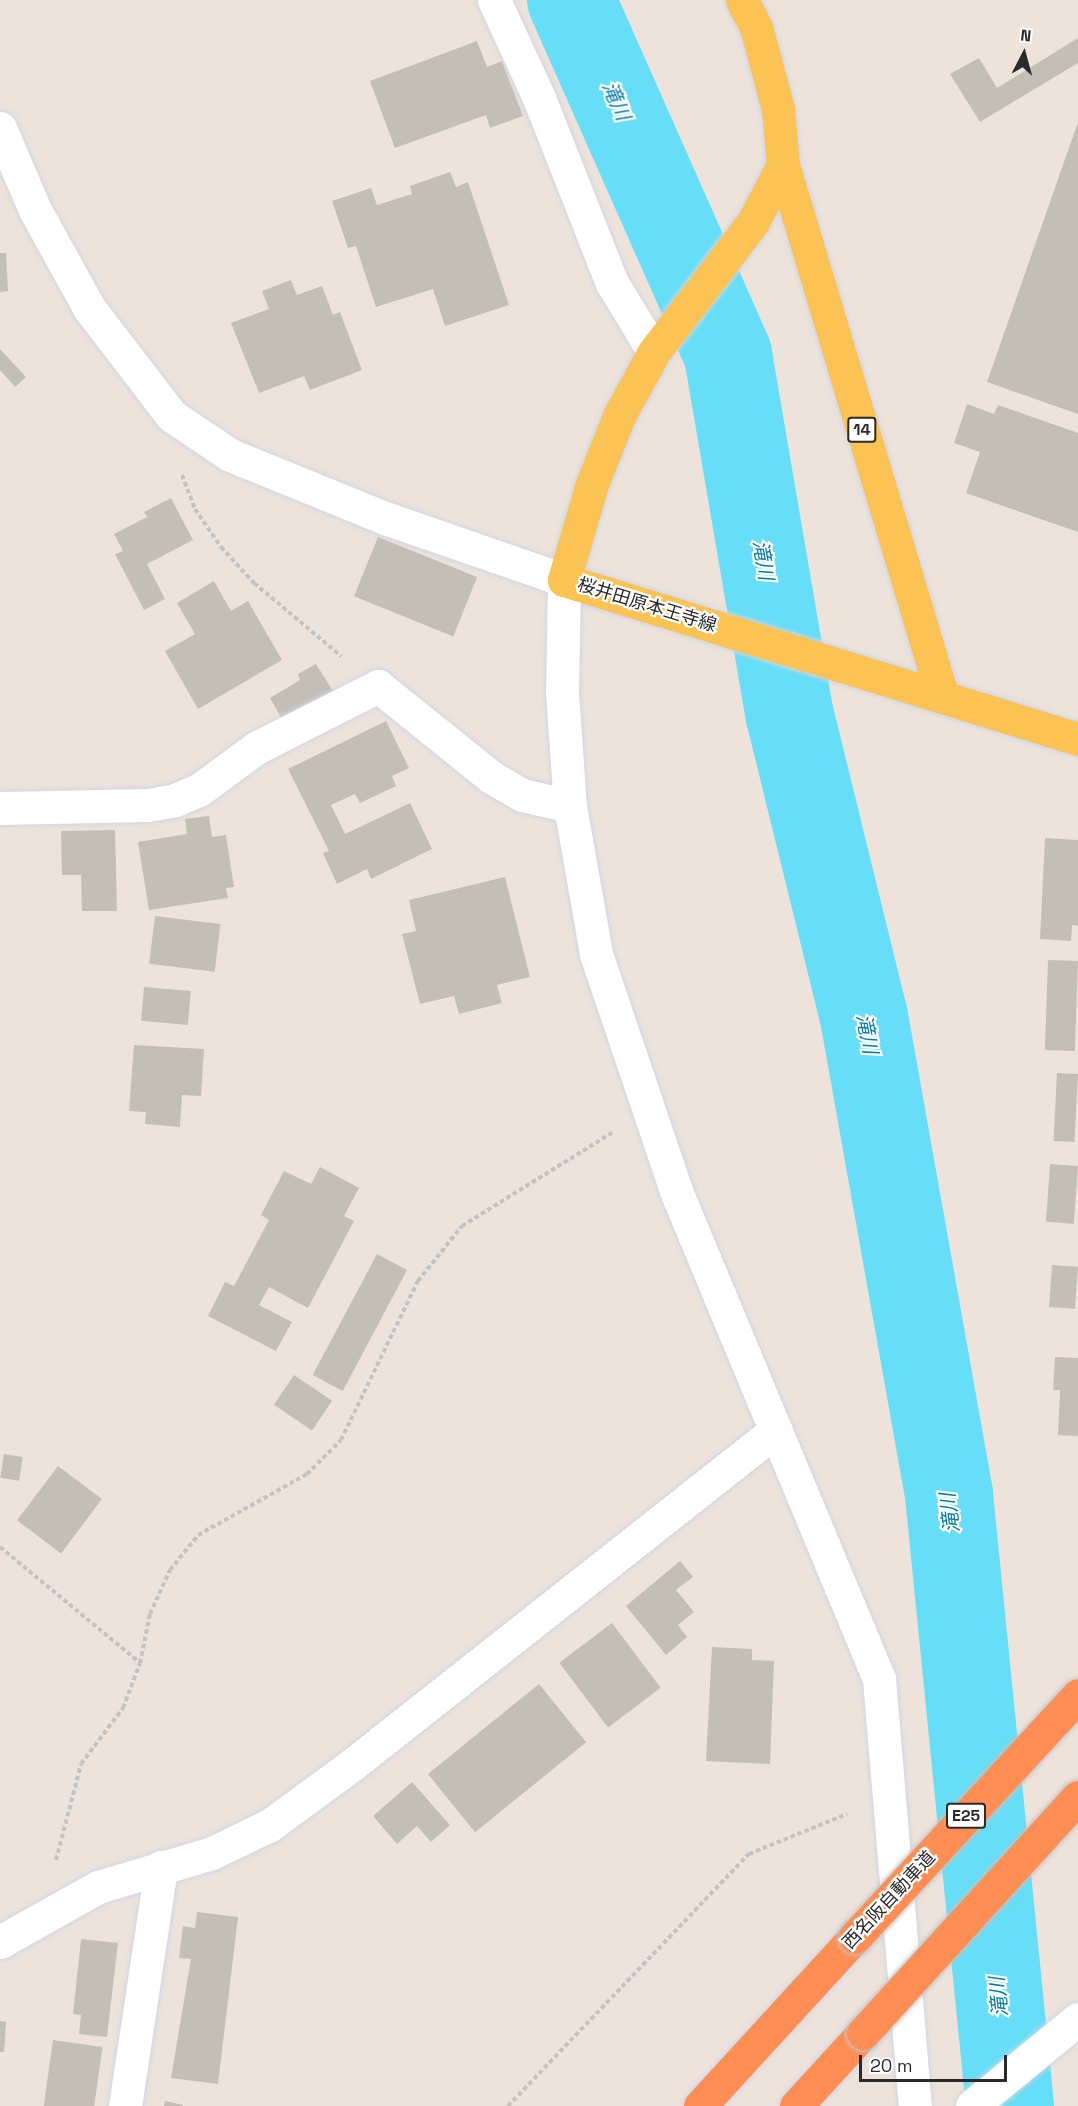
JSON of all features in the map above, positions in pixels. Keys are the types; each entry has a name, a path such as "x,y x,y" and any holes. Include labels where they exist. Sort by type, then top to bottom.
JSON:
{"highway":[{"name":"西名阪自動車道","path":"699,2106 1078,1695"},
{"path":"796,2106 1078,1797"}],"main road":[{"name":"14","path":"742,0 756,27 778,109 783,165 942,695"},
{"name":"桜井田原本王寺線","path":"783,165 753,222 654,352 619,417 592,484 564,580 736,631 1078,739"}],"street":[{"path":"494,0 539,98 612,283 654,352"},
{"path":"0,128 35,210 89,308 172,416 230,455 388,519 564,580 562,692 570,806 596,954 647,1110 775,1431 879,1679 915,2106"},
{"path":"0,192 35,210"},
{"path":"0,808 148,805 175,800 199,790 256,748 378,686 491,777 522,795 570,806"},
{"path":"0,1942 31,1922 98,1887 212,1852 270,1825 353,1764 775,1431"},
{"path":"125,2106 161,1867"},
{"path":"980,2098 1078,2020"}],"path":[{"path":"172,416 181,473 195,509 221,547 254,583 378,686"},
{"path":"31,1922 60,1850 81,1764 123,1708 140,1663 150,1614 170,1570 198,1535 307,1474 341,1440 418,1281 462,1226 647,1110"},
{"path":"0,1547 140,1663"},
{"path":"508,2106 749,1854 889,1796"}],"building":[{"path":"1078,38 1078,63 980,122 950,74 979,58 997,88"},
{"path":"477,41 487,67 502,61 523,116 490,128 486,115 395,148 370,81"},
{"path":"1078,122 1078,414 987,382"},
{"path":"450,172 456,187 468,182 509,305 445,326 433,289 376,307 356,246 348,248 332,201 371,188 377,205 412,194 410,186"},
{"path":"0,253 6,253 8,291 0,292"},
{"path":"291,280 297,295 322,286 333,315 340,312 362,370 310,390 304,376 259,393 231,323 269,309 262,291"},
{"path":"0,349 26,377 15,387 0,370"},
{"path":"967,404 994,414 998,405 1078,433 1078,532 966,493 980,452 954,443"},
{"path":"171,498 193,540 147,564 165,599 144,610 115,554 123,551 114,534 147,517 144,512"},
{"path":"378,537 477,577 453,636 354,596"},
{"path":"214,581 231,611 248,601 282,660 198,709 165,651 195,634 177,603"},
{"path":"316,664 333,691 283,721 270,698 300,680 298,674"},
{"path":"386,721 409,768 392,776 396,786 360,803 355,794 331,805 345,834 410,803 432,849 371,879 367,869 337,884 323,853 329,851 288,769"},
{"path":"209,816 212,837 226,835 234,887 226,888 228,898 149,910 138,842 187,834 185,819"},
{"path":"115,830 117,911 82,911 81,875 62,875 61,831"},
{"path":"1045,838 1078,840 1078,926 1072,925 1071,941 1040,939"},
{"path":"505,877 530,977 497,985 502,1003 459,1014 454,996 420,1004 402,934 416,931 409,900"},
{"path":"155,916 221,924 215,972 149,964"},
{"path":"1048,960 1078,961 1075,1051 1045,1050"},
{"path":"144,987 191,991 188,1025 141,1021"},
{"path":"134,1045 204,1049 201,1096 182,1095 180,1127 145,1124 146,1112 129,1111"},
{"path":"1057,1073 1078,1074 1074,1142 1053,1141"},
{"path":"1050,1164 1078,1166 1074,1224 1046,1222"},
{"path":"320,1167 359,1188 344,1216 354,1221 308,1308 269,1287 259,1305 292,1322 276,1351 208,1316 225,1282 234,1286 269,1220 261,1215 284,1171 311,1184"},
{"path":"377,1254 407,1270 343,1391 313,1375"},
{"path":"1052,1265 1078,1267 1075,1309 1049,1307"},
{"path":"1055,1357 1078,1358 1078,1436 1058,1435 1060,1390 1053,1390"},
{"path":"294,1375 332,1401 312,1431 274,1405"},
{"path":"4,1454 23,1457 19,1481 0,1478"},
{"path":"58,1466 102,1499 61,1553 17,1520"},
{"path":"680,1561 693,1577 676,1590 694,1612 678,1625 687,1637 666,1655 626,1606"},
{"path":"612,1623 661,1688 608,1727 559,1663"},
{"path":"712,1647 752,1649 752,1660 774,1661 770,1764 706,1761"},
{"path":"539,1684 586,1742 475,1832 428,1774"},
{"path":"412,1782 450,1825 431,1842 417,1826 397,1844 373,1816"},
{"path":"197,1912 238,1917 218,2084 171,2078 191,1959 179,1958 183,1926 195,1928"},
{"path":"81,1939 118,1943 107,2037 79,2034 81,2015 73,2014"},
{"path":"0,2021 6,2022 4,2052 0,2052"},
{"path":"53,2040 103,2047 94,2106 44,2106"},
{"path":"165,2101 183,2105 183,2106 164,2106"}],"waterway":[{"name":"滝川","path":"571,0 728,355 790,716 864,1017 949,1495 1010,2106"}]}
